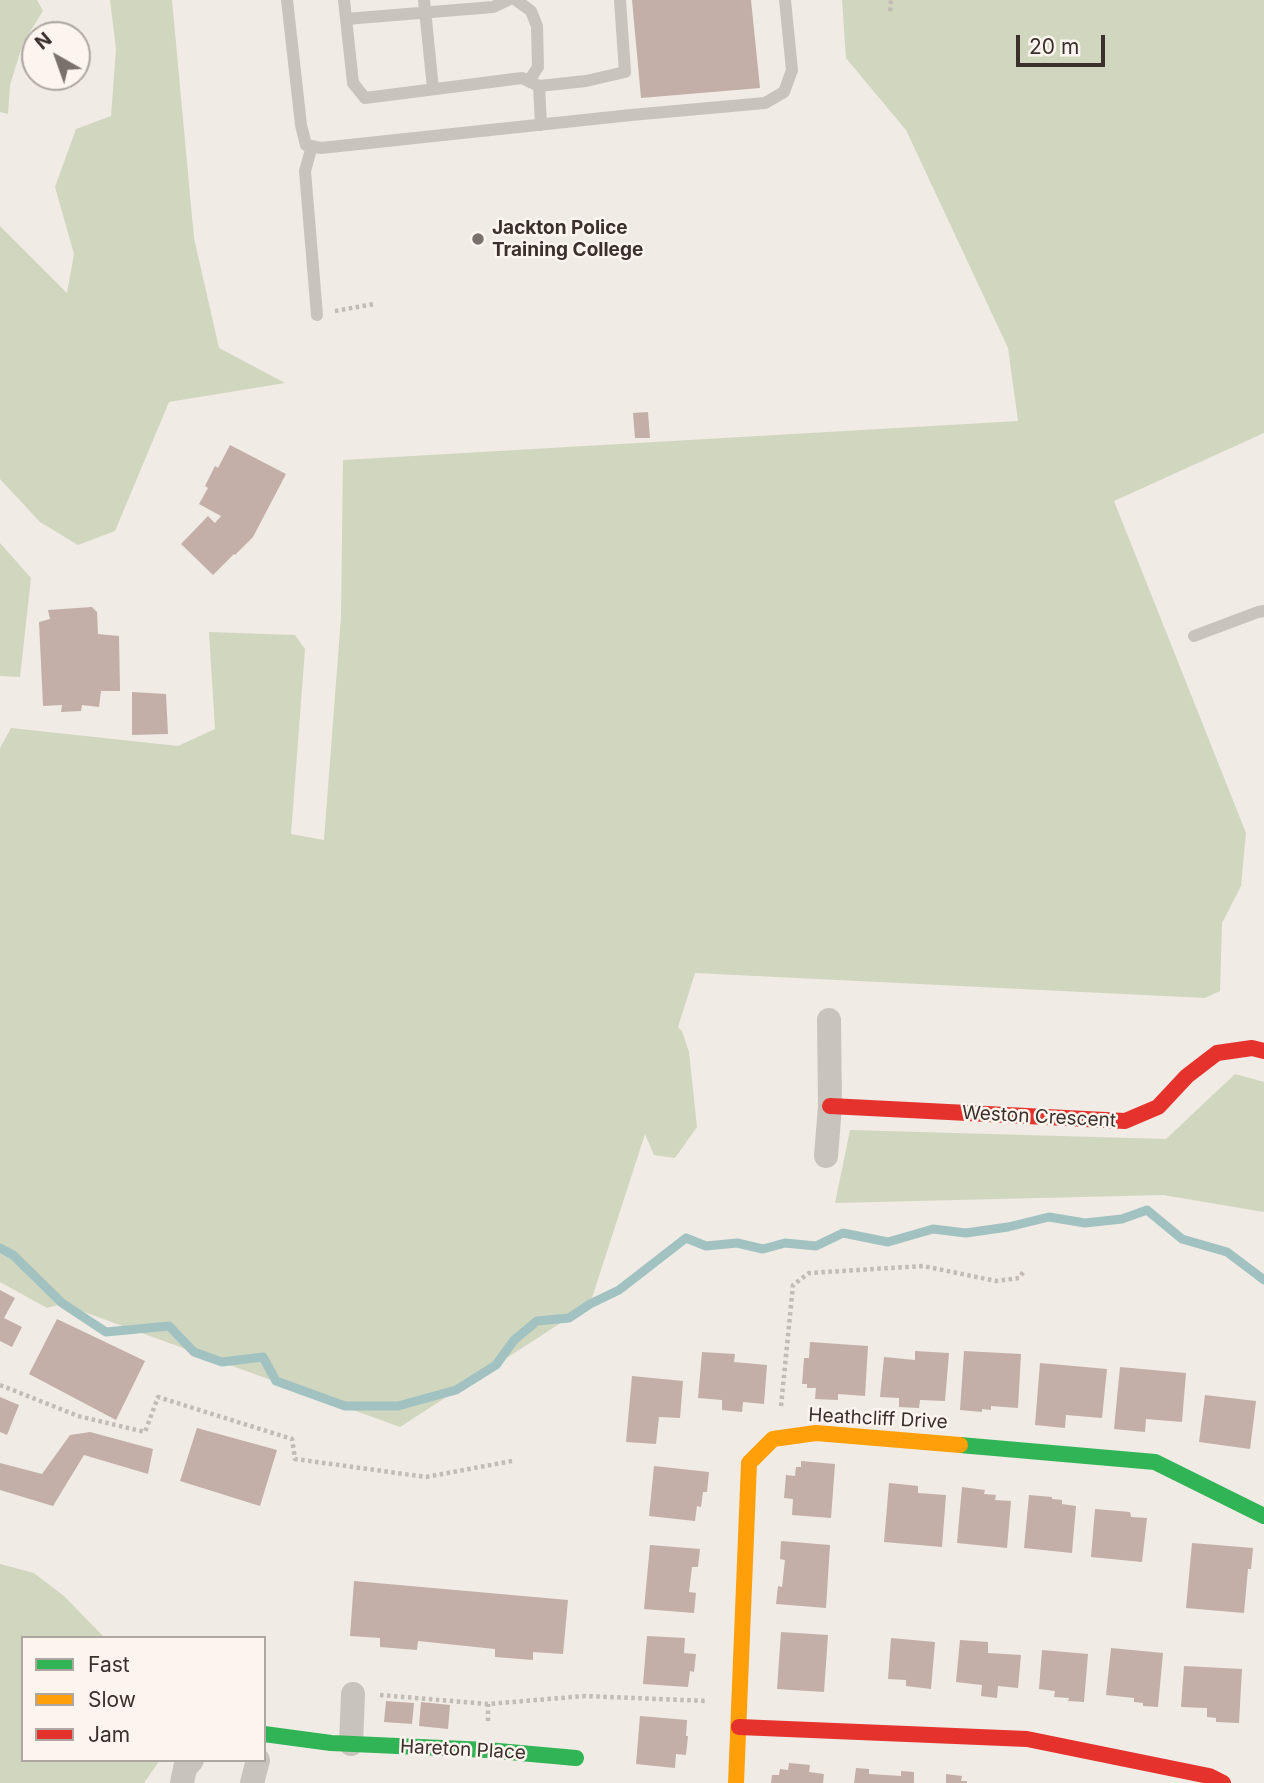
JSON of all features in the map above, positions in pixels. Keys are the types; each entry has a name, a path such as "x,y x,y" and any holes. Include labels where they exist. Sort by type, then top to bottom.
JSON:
{"street":[{"path":"826,1156 830,1106 829,1020"},
{"name":"Weston Crescent","path":"830,1106 1125,1121 1158,1107 1187,1076 1217,1053 1252,1048 1264,1051"},
{"name":"Heathcliff Drive","path":"736,1783 749,1463 773,1439 816,1433 1155,1462 1264,1516"},
{"path":"351,1744 353,1695"},
{"path":"738,1727 1027,1739 1209,1776 1223,1783"},
{"name":"Hareton Place","path":"266,1734 331,1743 487,1750 576,1758"},
{"path":"182,1783 190,1762"},
{"path":"252,1783 257,1762"}],"lane":[{"path":"288,0 301,125 306,145 321,148 765,103 784,92 792,70 785,0"},
{"path":"344,0 353,83 365,98 522,78 534,84 586,81 625,72 620,0"},
{"path":"346,19 425,6 493,7 508,0"},
{"path":"516,0 531,11 537,26 538,67 534,84 541,125"},
{"path":"425,6 433,89"},
{"path":"312,146 305,171 317,315"},
{"path":"1194,636 1264,611"}],"path":[{"path":"890,11 891,0"},
{"path":"317,315 374,304"},
{"path":"780,1438 781,1400 793,1285 809,1273 923,1266 996,1281 1019,1278 1024,1271"},
{"path":"0,1385 78,1416 145,1432 158,1397 292,1439 295,1459 426,1477 512,1461"},
{"path":"353,1695 488,1704 586,1696 739,1702"}],"green space":[{"path":"0,0 37,0 43,11 37,21 21,21 21,49 10,85 8,114 0,112"},
{"path":"110,0 172,0 194,238 219,348 285,383 169,402 115,531 78,545 40,522 0,479 0,226 67,293 74,254 55,187 76,129 111,116 116,49"},
{"path":"842,0 1264,0 1264,433 1114,501 1246,833 1241,886 1222,923 1220,991 1205,998 695,973 678,1027 689,1052 697,1127 675,1158 654,1155 645,1134 590,1304 400,1427 62,1304 47,1308 0,1282 0,748 11,728 178,746 215,729 209,632 295,635 305,649 291,834 324,840 341,617 343,460 1018,421 1008,348 906,130 846,58"},
{"path":"0,543 31,578 20,677 0,676"},
{"path":"1235,1074 1264,1082 1264,1212 1163,1195 835,1203 850,1130 1166,1139"},
{"path":"0,1564 34,1573 64,1596 103,1636 21,1636 21,1762 159,1762 144,1783 0,1783"}],"building":[{"path":"632,0 751,0 760,88 641,98"},
{"path":"648,412 650,438 635,438 633,413"},
{"path":"230,445 286,474 253,537 213,575 181,544 208,516 215,523 221,516 199,504 215,466 218,468"},
{"path":"92,607 97,612 98,634 119,636 120,691 101,691 99,707 82,705 81,711 61,712 62,705 43,706 39,622 50,619 48,610"},
{"path":"132,692 166,694 168,734 132,735"},
{"path":"0,1290 15,1298 4,1318 22,1327 12,1347 0,1341"},
{"path":"57,1319 145,1361 116,1420 29,1374"},
{"path":"810,1342 868,1346 865,1396 838,1394 838,1400 815,1399 816,1388 807,1388 807,1384 802,1384 804,1358 809,1358"},
{"path":"915,1351 949,1353 945,1401 920,1400 919,1408 899,1407 899,1398 880,1397 884,1357 915,1360"},
{"path":"964,1351 1021,1354 1018,1408 991,1406 991,1410 982,1409 982,1412 960,1410"},
{"path":"702,1352 735,1354 734,1362 767,1365 764,1404 743,1402 742,1412 722,1410 722,1400 698,1398"},
{"path":"1040,1363 1107,1369 1102,1418 1066,1415 1065,1428 1035,1425"},
{"path":"1120,1367 1186,1373 1182,1422 1146,1419 1145,1432 1114,1429"},
{"path":"632,1376 683,1381 680,1418 659,1417 656,1444 626,1442"},
{"path":"1205,1395 1256,1401 1250,1449 1199,1442"},
{"path":"0,1397 19,1405 7,1435 0,1432"},
{"path":"197,1428 277,1450 260,1506 180,1481"},
{"path":"90,1432 153,1449 148,1474 84,1455 53,1506 0,1490 0,1463 42,1474 70,1435"},
{"path":"801,1461 835,1464 831,1518 792,1515 793,1499 784,1498 786,1475 795,1476 796,1467 801,1467"},
{"path":"654,1466 709,1472 707,1492 703,1492 701,1507 697,1506 695,1521 649,1516"},
{"path":"889,1483 918,1486 918,1493 946,1495 942,1547 884,1542"},
{"path":"962,1487 985,1490 984,1494 996,1495 995,1500 1011,1501 1007,1548 957,1543"},
{"path":"1029,1495 1052,1497 1062,1500 1062,1504 1076,1506 1072,1553 1024,1548"},
{"path":"1095,1509 1130,1512 1131,1517 1147,1518 1142,1562 1091,1557"},
{"path":"781,1541 830,1545 826,1608 776,1604 778,1586 782,1587 785,1560 780,1559"},
{"path":"1192,1543 1253,1548 1244,1613 1186,1608"},
{"path":"650,1545 700,1549 698,1567 692,1567 689,1592 696,1593 694,1613 644,1609"},
{"path":"354,1581 568,1600 563,1654 533,1652 533,1660 495,1657 495,1649 418,1641 417,1650 380,1647 380,1638 350,1636"},
{"path":"781,1632 828,1635 824,1692 777,1689"},
{"path":"647,1636 685,1638 684,1653 696,1654 694,1672 690,1671 688,1687 643,1684"},
{"path":"891,1638 935,1642 931,1689 906,1686 906,1680 888,1679"},
{"path":"960,1640 988,1642 988,1653 1021,1655 1018,1688 998,1686 997,1698 981,1696 982,1685 956,1682"},
{"path":"1111,1648 1163,1653 1158,1707 1143,1706 1143,1703 1134,1702 1134,1698 1106,1695"},
{"path":"1042,1650 1088,1654 1084,1702 1054,1697 1055,1691 1039,1689"},
{"path":"1184,1666 1242,1669 1239,1723 1216,1722 1216,1718 1207,1717 1207,1708 1181,1707"},
{"path":"386,1701 414,1703 412,1724 384,1722"},
{"path":"421,1702 450,1705 448,1729 419,1726"},
{"path":"640,1716 687,1720 686,1755 676,1754 675,1768 636,1764"},
{"path":"789,1763 810,1765 809,1772 824,1774 823,1783 771,1783 772,1775 779,1775 780,1769 788,1770"},
{"path":"856,1768 869,1769 869,1774 901,1776 901,1771 914,1772 914,1783 854,1783"},
{"path":"946,1774 962,1776 961,1781 967,1783 946,1783"}],"waterway":[{"path":"0,1248 13,1255 62,1303 106,1332 169,1326 194,1352 222,1362 263,1357 276,1381 345,1406 398,1406 456,1390 496,1365 514,1340 537,1321 569,1318 619,1290 686,1238 706,1246 737,1243 763,1249 785,1243 816,1246 843,1233 888,1242 933,1229 966,1233 1049,1217 1085,1223 1122,1219 1147,1210 1182,1239 1227,1252 1264,1280"}],"traffic: fast":[{"path":"960,1445 1155,1462 1264,1516"},
{"path":"266,1734 331,1743 487,1750 576,1758"}],"traffic: slow":[{"path":"736,1783 749,1463 773,1439 816,1433 960,1445"}],"traffic: jam":[{"path":"830,1106 1125,1121 1158,1107 1187,1076 1217,1053 1252,1048 1264,1051"},
{"path":"739,1727 1027,1739 1209,1776 1223,1783"}],"place":[{"name":"Jackton Police Training College","path":"478,239"}]}
